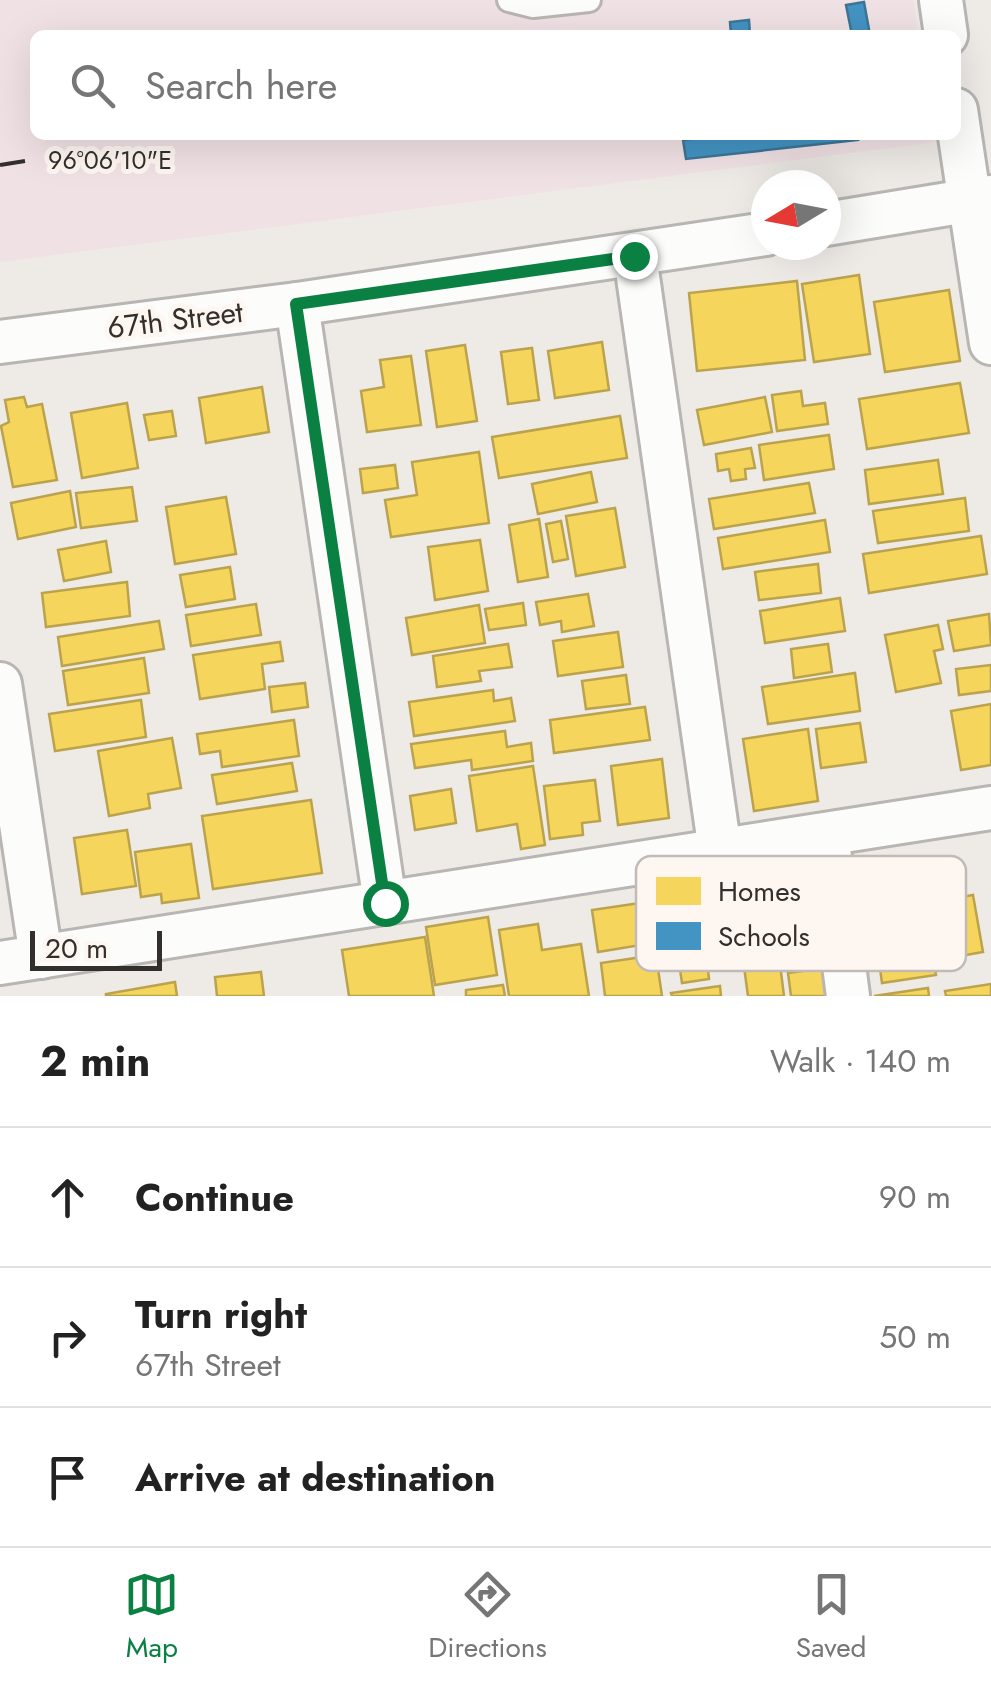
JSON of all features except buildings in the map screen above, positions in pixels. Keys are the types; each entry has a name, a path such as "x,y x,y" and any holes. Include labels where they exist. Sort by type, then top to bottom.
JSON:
{"street":[{"path":"941,0 945,30"},
{"path":"961,129 980,199 991,344"},
{"path":"841,222 980,199"},
{"name":"67th Street","path":"0,342 296,304 751,236"},
{"path":"634,256 720,851"},
{"path":"296,304 385,903"},
{"path":"0,684 20,960 636,864"},
{"path":"688,856 991,808"},
{"path":"827,834 830,856"},
{"path":"845,971 848,996"}],"lane":[{"path":"509,0 534,6 588,0"}],"shaded area":[{"path":"0,0 913,0 918,30 30,30 30,140 936,142 0,262"}],"route":[{"path":"385,903 296,304 634,256"}]}
